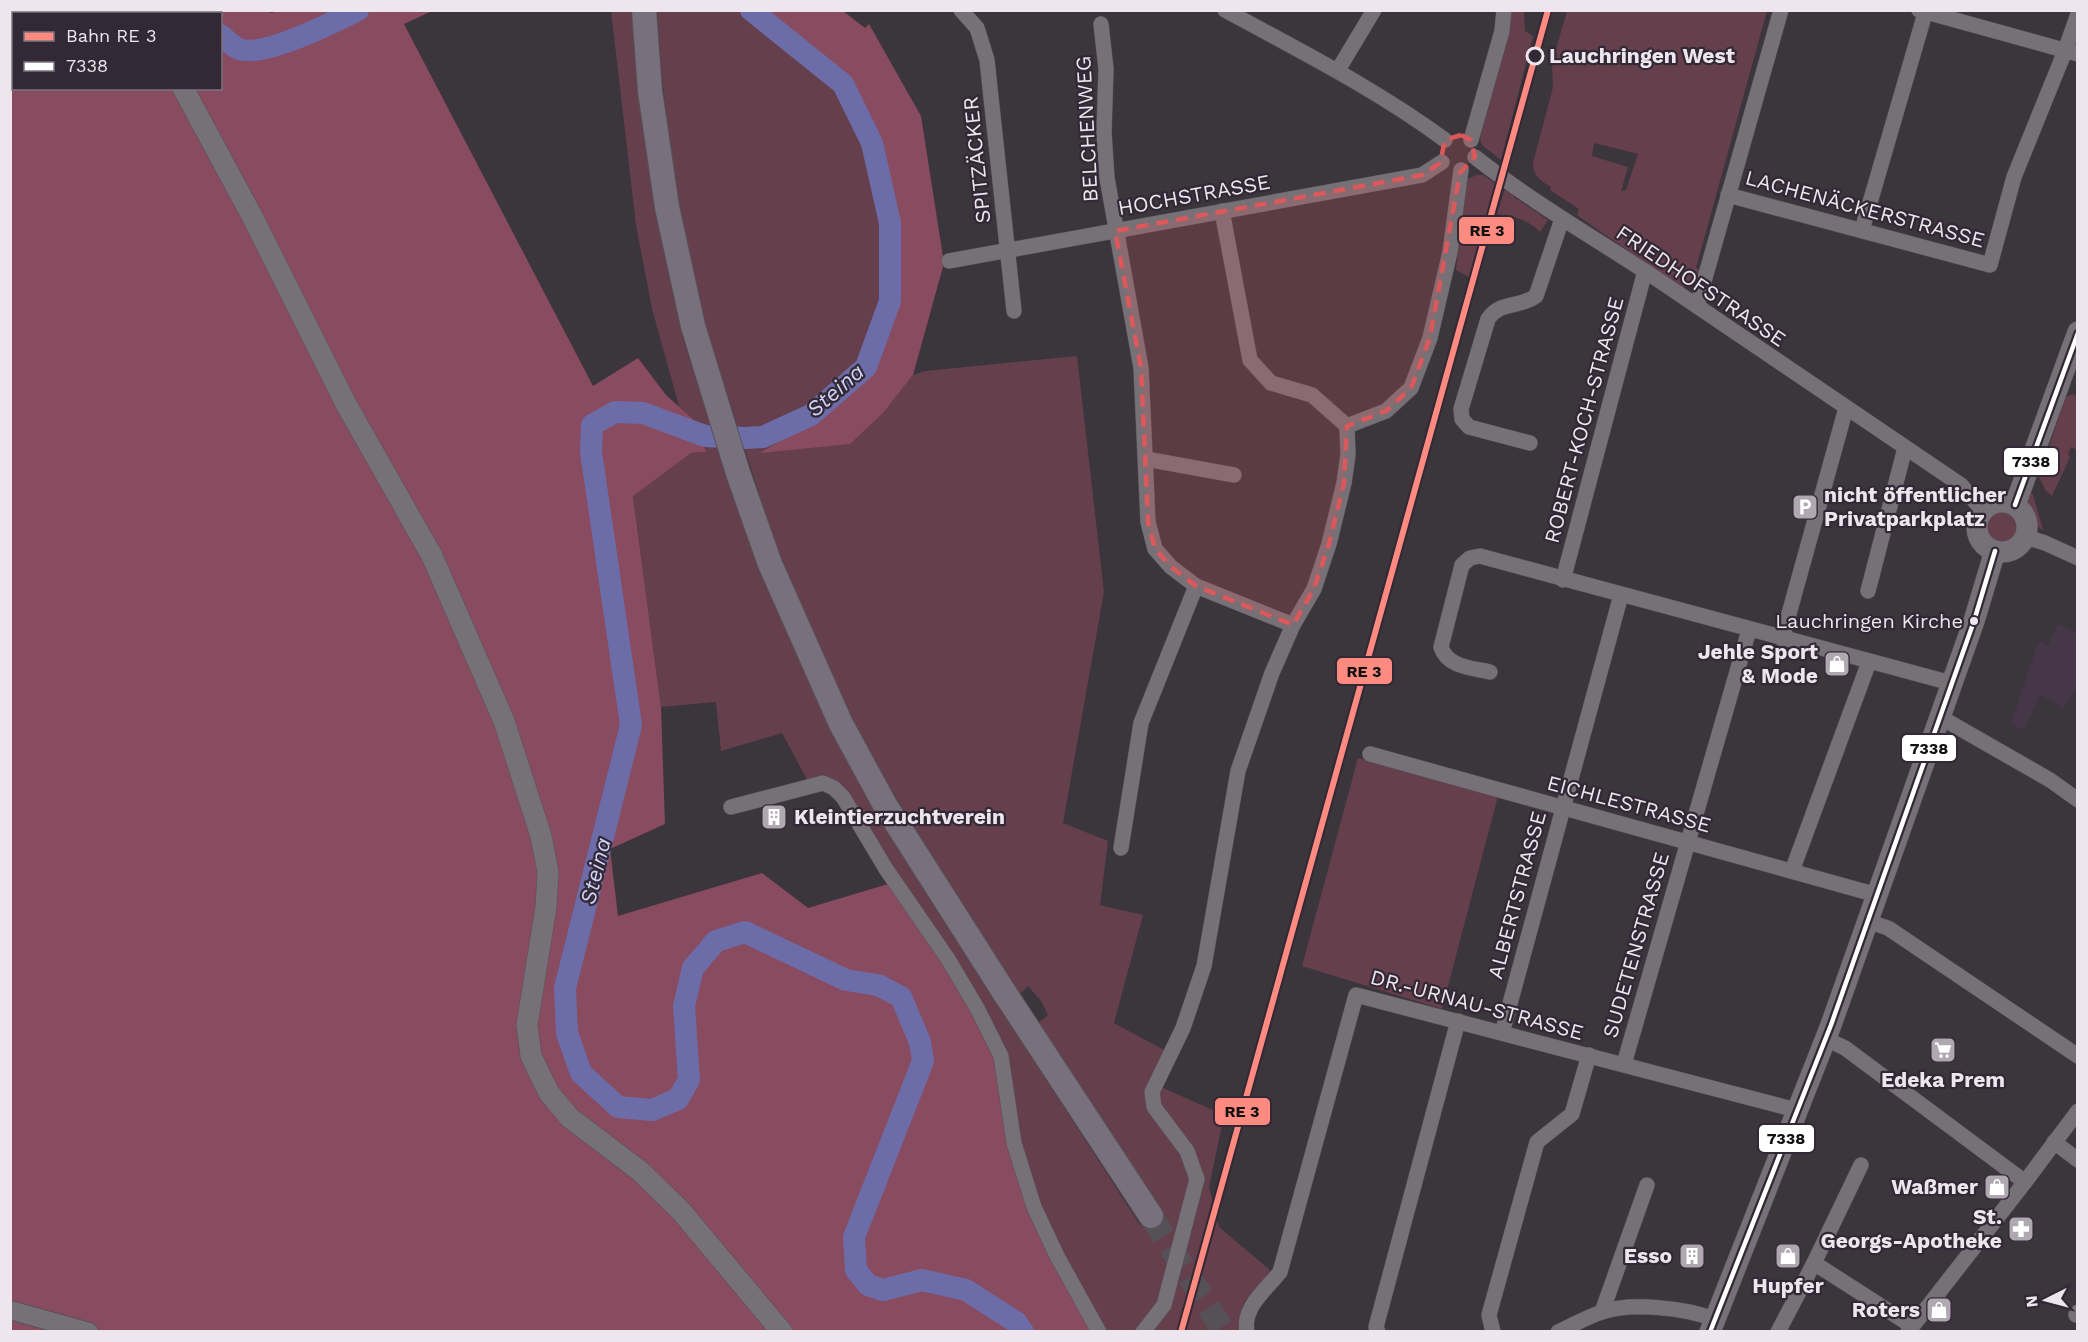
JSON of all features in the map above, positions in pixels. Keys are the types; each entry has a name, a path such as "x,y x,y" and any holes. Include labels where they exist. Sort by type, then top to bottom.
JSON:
{"highway":[{"path":"644,10 650,91 667,207 693,326 723,427 770,564 841,724 885,805 1010,1002 1151,1216"}],"main road":[{"path":"184,90 254,218 346,404 432,556 504,721 541,836 548,872 546,907 527,1025 531,1056 549,1093 570,1118 640,1171 681,1211 782,1332"},
{"path":"2015,505 2078,332"},
{"path":"2009,502 2015,505 2026,519 2026,537 2022,543 2010,551 1995,551 1982,542 1978,534 1979,518 1983,511 1995,503 2009,502"},
{"path":"1712,1325 1826,1039 1974,621 1995,551"}],"street":[{"name":"SPITZÄCKER","path":"961,10 977,28 987,60 1014,311"},
{"path":"1225,10 1338,70 1398,107 1444,140"},
{"path":"1338,70 1374,10"},
{"path":"1470,140 1502,31 1503,10"},
{"path":"1697,306 1781,10"},
{"path":"1862,230 1923,11 2071,52 2078,14"},
{"name":"BELCHENWEG","path":"1101,24 1106,69 1104,132 1107,178 1141,368 1148,522 1155,549 1171,567 1196,586 1293,625"},
{"name":"LACHENÄCKERSTRASSE","path":"1728,195 1990,265 2014,177 2071,52"},
{"path":"1461,135 1470,140 1474,145 1475,157 1470,166 1461,170 1450,169 1442,162 1439,150 1449,136 1461,135"},
{"name":"FRIEDHOFSTRASSE","path":"1475,157 1562,219 1645,271 1961,485 1983,511"},
{"name":"HOCHSTRASSE","path":"949,261 1422,175 1442,162"},
{"path":"1347,426 1386,411 1410,388 1430,338 1450,252 1461,170"},
{"path":"1143,1332 1164,1305 1197,1179 1186,1151 1154,1107 1152,1092 1183,1028 1203,966 1238,771 1272,673 1293,625 1314,589 1329,544 1348,455 1347,426 1312,395 1271,383 1250,360 1222,211"},
{"path":"1530,443 1469,428 1462,419 1461,409 1488,319 1494,310 1527,302 1536,296 1562,219"},
{"name":"ROBERT-KOCH-STRASSE","path":"1563,579 1645,271"},
{"path":"1782,639 1846,408"},
{"path":"1868,591 1905,448"},
{"path":"1146,459 1234,476"},
{"path":"2026,537 2078,558"},
{"path":"1490,672 1450,662 1441,647 1462,565 1470,558 1480,556 1951,683"},
{"path":"1121,848 1141,723 1196,586"},
{"name":"ALBERTSTRASSE","path":"1502,1033 1621,595"},
{"name":"SUDETENSTRASSE","path":"1624,1064 1749,630"},
{"path":"1792,871 1869,662"},
{"path":"1940,717 2050,780 2078,800"},
{"name":"EICHLESTRASSE","path":"1370,754 1877,895"},
{"path":"731,807 823,783 834,788 843,797 886,869 948,959 977,1008 1001,1056 1014,1143 1034,1207 1099,1332"},
{"path":"1867,921 1888,928 2078,1056"},
{"name":"DR.-URNAU-STRASSE","path":"1246,1332 1245,1322 1249,1309 1280,1272 1356,994 1796,1110"},
{"path":"1378,1332 1376,1327 1458,1021"},
{"path":"1826,1039 1845,1048 2025,1182"},
{"name":"SUDETENSTRASSE","path":"1493,1332 1489,1315 1537,1142 1572,1114 1589,1055"},
{"path":"1814,1263 1910,1329 2078,1111"},
{"path":"2054,1142 2078,1160"},
{"path":"1778,1332 1861,1165"},
{"path":"1602,1312 1647,1185"},
{"path":"1558,1332 1602,1312 1622,1308 1699,1313 1712,1325"},
{"path":"10,1310 89,1332"}],"highlighted area":[{"path":"1461,135 1471,140 1475,157 1460,173 1430,338 1411,388 1386,411 1347,426 1344,483 1329,544 1314,589 1293,625 1196,586 1171,567 1155,549 1148,522 1141,368 1115,231 1422,175 1440,163 1445,140"}],"shaded area":[{"path":"263,10 272,13 278,10 432,11 404,24 593,386 638,358 666,395 692,418 706,452 691,453 633,496 661,707 665,824 610,849 618,916 762,873 808,908 888,884 944,959 996,1055 1008,1143 1028,1213 1091,1331 11,1331 10,11"},
{"path":"611,11 633,11 638,80 655,209 683,339 746,530 776,609 812,687 903,854 1140,1225 1160,1210 1038,1023 1048,1015 1041,1001 1028,986 1021,993 1017,993 892,791 851,716 800,607 773,537 706,328 673,176 657,11 743,11 859,110 883,182 881,340 841,400 762,452 884,412 913,375 925,371 1077,356 1104,592 1063,823 1108,841 1100,905 1143,915 1114,1023 1164,1050 1159,1086 1224,1115 1209,1187 1219,1227 1270,1270 1265,1281 1244,1303 1241,1313 1241,1331 1091,1331 1028,1213 1008,1143 996,1055 838,800 822,790 813,791 782,733 721,751 716,702 661,707 633,495 691,453 705,452 692,418 679,406 652,309 636,225"},
{"path":"743,11 843,11 865,28 869,24 921,116 944,263 913,375 884,412 850,444 760,453 839,404 881,340 883,182 859,110"},
{"path":"1511,11 1524,11 1525,31 1533,36 1501,160 1482,145 1480,139"},
{"path":"1567,11 1767,11 1696,268 1704,271 1695,283 1682,288 1578,216 1579,209 1550,190 1551,187 1536,175 1533,163 1553,87 1552,63","holes":["1594,143 1638,154 1626,190 1621,191 1628,167 1592,156"]},
{"path":"1483,175 1495,183 1469,277 1456,270 1465,184 1467,179"},
{"path":"1505,189 1548,220 1540,232 1520,219 1497,214"},
{"path":"2073,394 2077,396 2077,450 2071,447 2068,454 2070,457 2052,496 2046,491 2039,477 2066,397"},
{"path":"2029,490 2033,495 2043,530 2030,518 2028,513"},
{"path":"2002,509 2015,515 2021,528 2015,541 2002,547 1989,541 1983,528 1989,515"},
{"path":"2058,623 2077,634 2077,686 2064,708 2040,695 2024,730 2011,724 2038,643 2039,641 2048,645"},
{"path":"1358,758 1498,796 1442,1009 1302,966"}],"waterway":[{"name":"Steina","path":"222,37 239,49 264,48 299,37 358,10"},
{"name":"Steina","path":"751,10 843,84 872,143 890,223 890,301 866,367 811,415 763,437 705,436 643,413 615,412 592,425 591,452 631,725 565,988 567,1033 581,1073 618,1107 652,1110 678,1099 689,1080 684,1006 693,968 716,941 745,932 846,980 878,985 901,997 920,1042 923,1061 854,1237 856,1270 868,1285 883,1290 922,1280 966,1290 1016,1322 1023,1332"}],"tunnel":[{"path":"1151,1216 1224,1332"}],"transit line":[{"path":"1181,1332 1548,10"},
{"name":"7338","path":"2015,505 2078,333"},
{"name":"7338","path":"1710,1332 1831,1025 1974,621 1995,551"}],"place":[{"name":"Lauchringen West","path":"1535,56"},
{"name":"nicht öffentlicher Privatparkplatz","path":"1805,507"},
{"name":"Lauchringen Kirche","path":"1974,621"},
{"name":"Jehle Sport & Mode","path":"1837,664"},
{"name":"Kleintierzuchtverein","path":"774,817"},
{"name":"Edeka Prem","path":"1943,1050"},
{"name":"Waßmer","path":"1997,1187"},
{"name":"St. Georgs-Apotheke","path":"2021,1229"},
{"name":"Esso","path":"1692,1256"},
{"name":"Hupfer","path":"1788,1256"},
{"name":"Roters","path":"1939,1310"}]}
